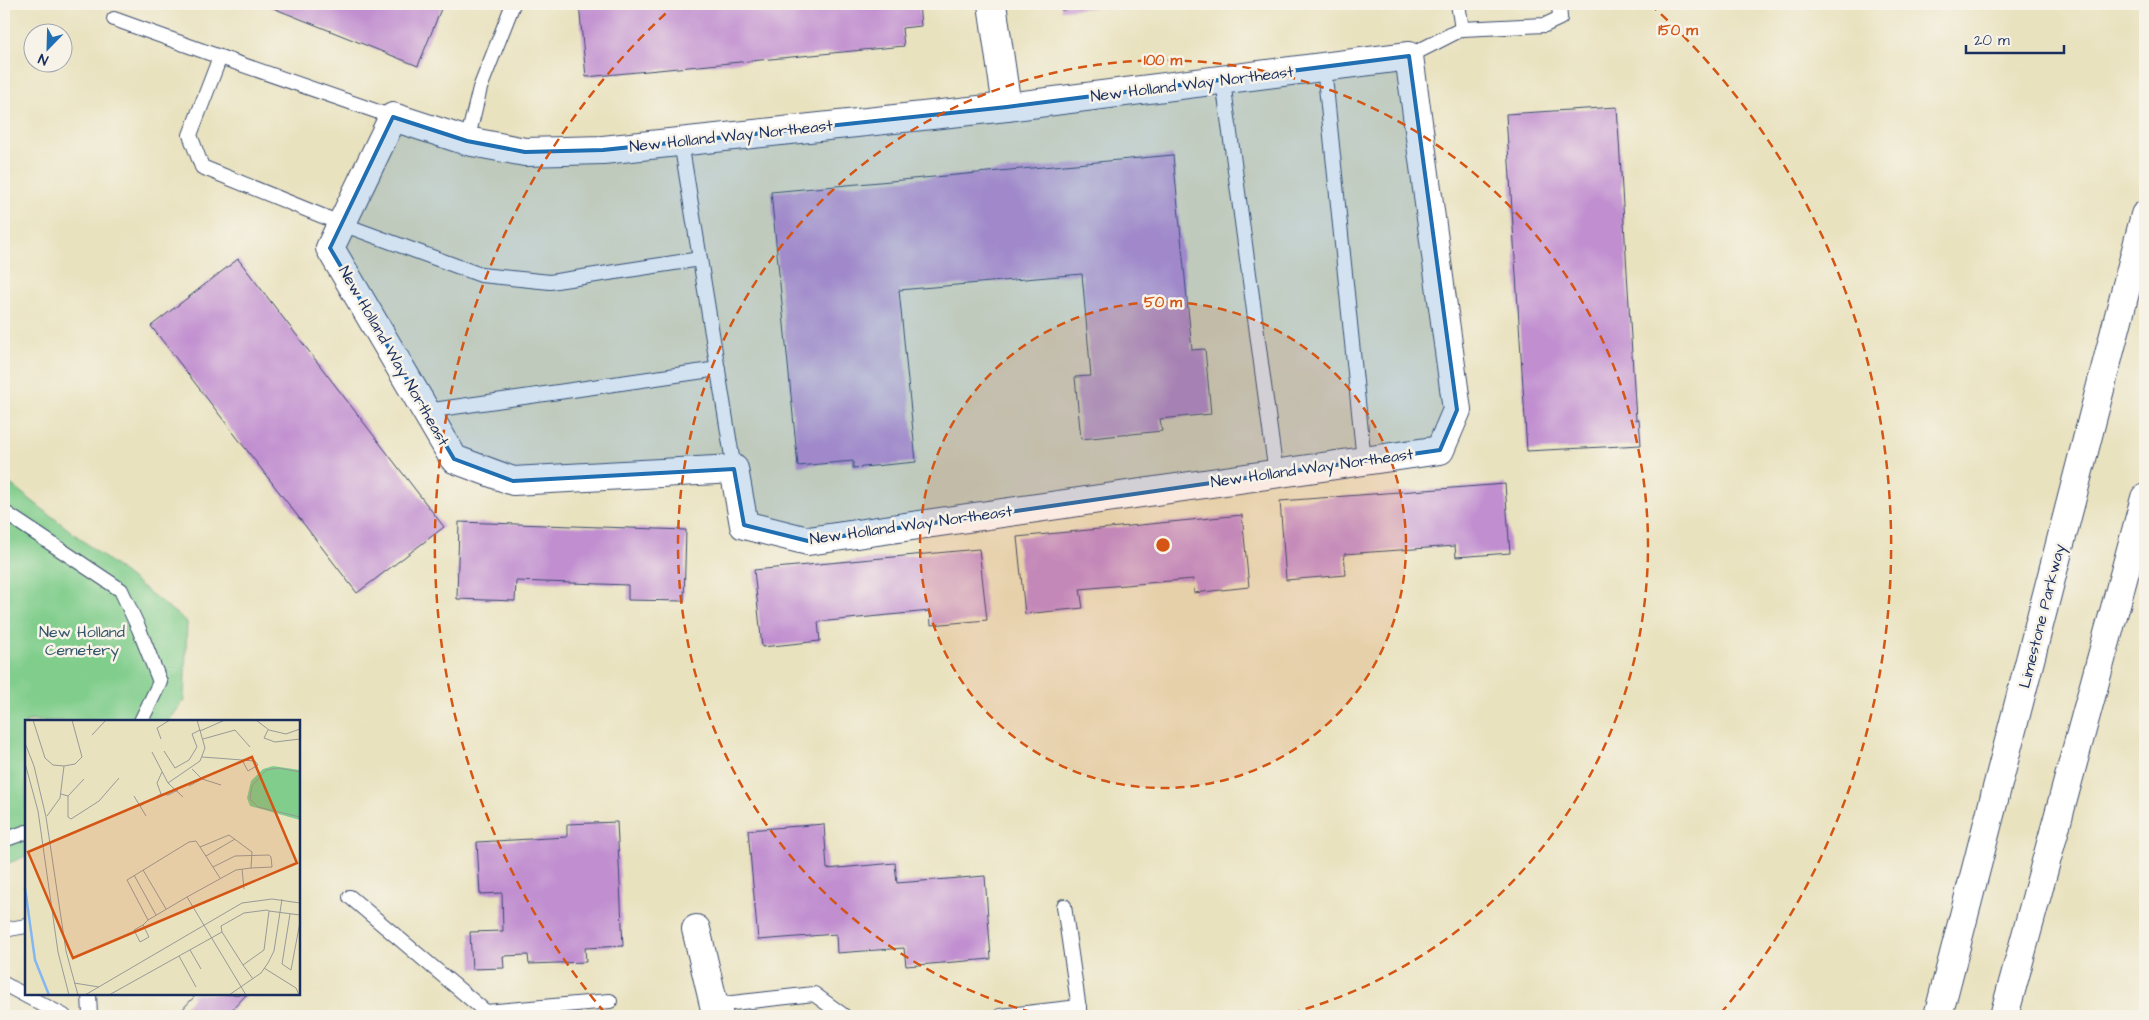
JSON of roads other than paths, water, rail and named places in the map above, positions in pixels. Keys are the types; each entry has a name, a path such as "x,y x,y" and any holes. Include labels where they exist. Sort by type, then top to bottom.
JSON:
{"street":[{"path":"992,4 1006,107"},
{"name":"New Holland Way Northeast","path":"1409,56 1457,410 1440,450 808,541 744,525 734,469 513,481 454,459 330,248 392,117 467,141 525,152 602,150 1006,107 1409,56"},
{"name":"Limestone Parkway","path":"1938,1016 2145,215"},
{"path":"2004,1016 2145,498"},
{"path":"696,929 716,1011"}],"lane":[{"path":"467,141 480,88 513,4"},
{"path":"1458,4 1462,29"},
{"path":"1409,56 1462,29 1545,25 1560,18 1559,4"},
{"path":"114,19 392,117"},
{"path":"220,57 190,135 202,167 342,224 481,275 550,282 700,259"},
{"path":"1324,67 1364,461"},
{"path":"1223,81 1276,474"},
{"path":"681,142 734,469"},
{"path":"426,411 718,369"},
{"path":"4,512 121,590 139,628 160,682 141,720"},
{"path":"4,840 25,832"},
{"path":"350,897 487,1014 610,1001"},
{"path":"1000,1016 1079,1012 1064,906"},
{"path":"4,930 25,926"},
{"path":"4,984 64,1016"},
{"path":"716,1011 814,994 844,1016"},
{"path":"89,995 90,1016"}],"park label":[{"name":"New Holland Cemetery","path":"82,641"}]}
